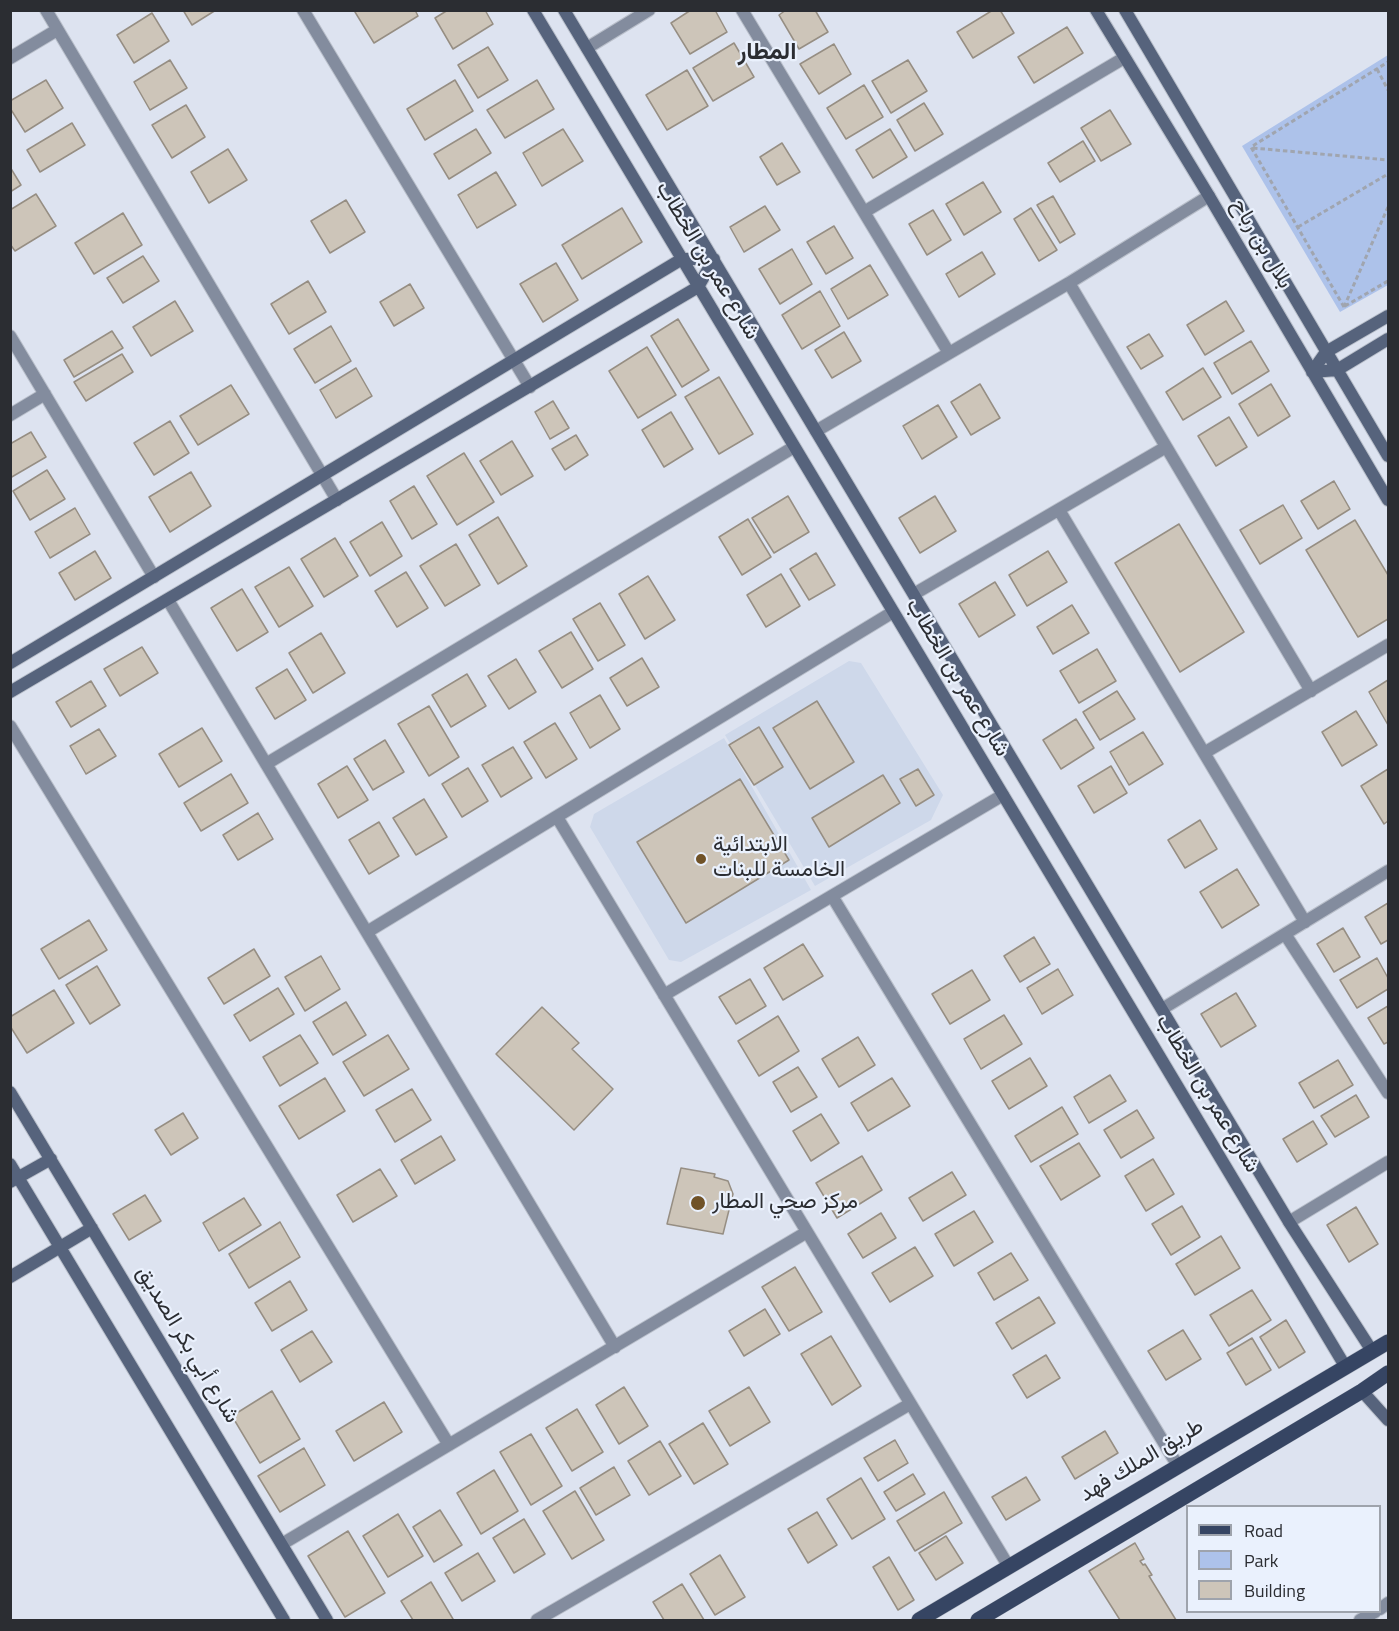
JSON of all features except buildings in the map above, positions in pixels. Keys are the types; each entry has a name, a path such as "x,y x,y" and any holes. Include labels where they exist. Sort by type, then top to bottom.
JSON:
{"main road":[{"name":"طريق الملك فهد","path":"920,1620 1389,1342"},
{"path":"978,1620 1362,1391 1388,1373"}],"street":[{"path":"46,10 337,500"},
{"path":"303,10 530,387"},
{"name":"شارع عمر بن الخطاب","path":"533,10 1346,1366"},
{"name":"شارع عمر بن الخطاب","path":"564,10 1289,1222 1372,1351"},
{"path":"587,48 650,10"},
{"path":"742,10 949,353"},
{"name":"بلال بن رباح","path":"1096,10 1389,500"},
{"name":"بلال بن رباح","path":"1125,10 1389,456"},
{"path":"10,57 57,30"},
{"path":"864,212 1125,58"},
{"path":"816,431 1069,283 1209,196"},
{"path":"10,663 682,259 714,259 698,287 10,692"},
{"path":"1069,283 1311,691"},
{"path":"1312,372 1326,352 1389,316"},
{"path":"10,336 154,577"},
{"path":"1312,372 1337,370 1389,339"},
{"path":"10,415 45,394"},
{"path":"267,764 794,447"},
{"path":"914,594 1166,447"},
{"path":"1059,510 1305,922"},
{"path":"168,600 615,1347"},
{"path":"367,932 893,612"},
{"path":"1204,753 1389,645"},
{"path":"10,726 449,1445"},
{"path":"664,995 1003,795"},
{"path":"557,817 1009,1567"},
{"path":"1162,1009 1389,871"},
{"path":"832,896 1178,1466"},
{"path":"1286,934 1389,1093"},
{"name":"شارع أبي بكر الصديق","path":"10,1092 327,1620"},
{"path":"14,1180 51,1159"},
{"path":"1289,1222 1389,1162"},
{"path":"10,1164 14,1180 60,1247 284,1620"},
{"path":"10,1277 92,1228"},
{"path":"282,1544 807,1232"},
{"path":"1362,1391 1389,1420"},
{"path":"537,1620 910,1404"}],"path":[{"path":"1251,147 1389,62"},
{"path":"1377,69 1389,90"},
{"path":"1251,147 1389,160"},
{"path":"1251,147 1344,307"},
{"path":"1298,227 1389,174"},
{"path":"1344,307 1389,207"},
{"path":"1344,307 1389,280"}],"shaded area":[{"path":"849,661 861,663 943,795 931,820 815,886 725,735"},
{"name":"الابتدائية الخامسة للبنات","path":"724,738 811,890 681,962 669,960 590,827 594,814"}],"green space":[{"path":"1388,55 1388,285 1340,312 1242,146"}],"place":[{"name":"الابتدائية الخامسة للبنات","path":"701,859"},
{"name":"مركز صحي المطار","path":"698,1203"}],"district":[{"name":"المطار","path":"767,53"}]}
